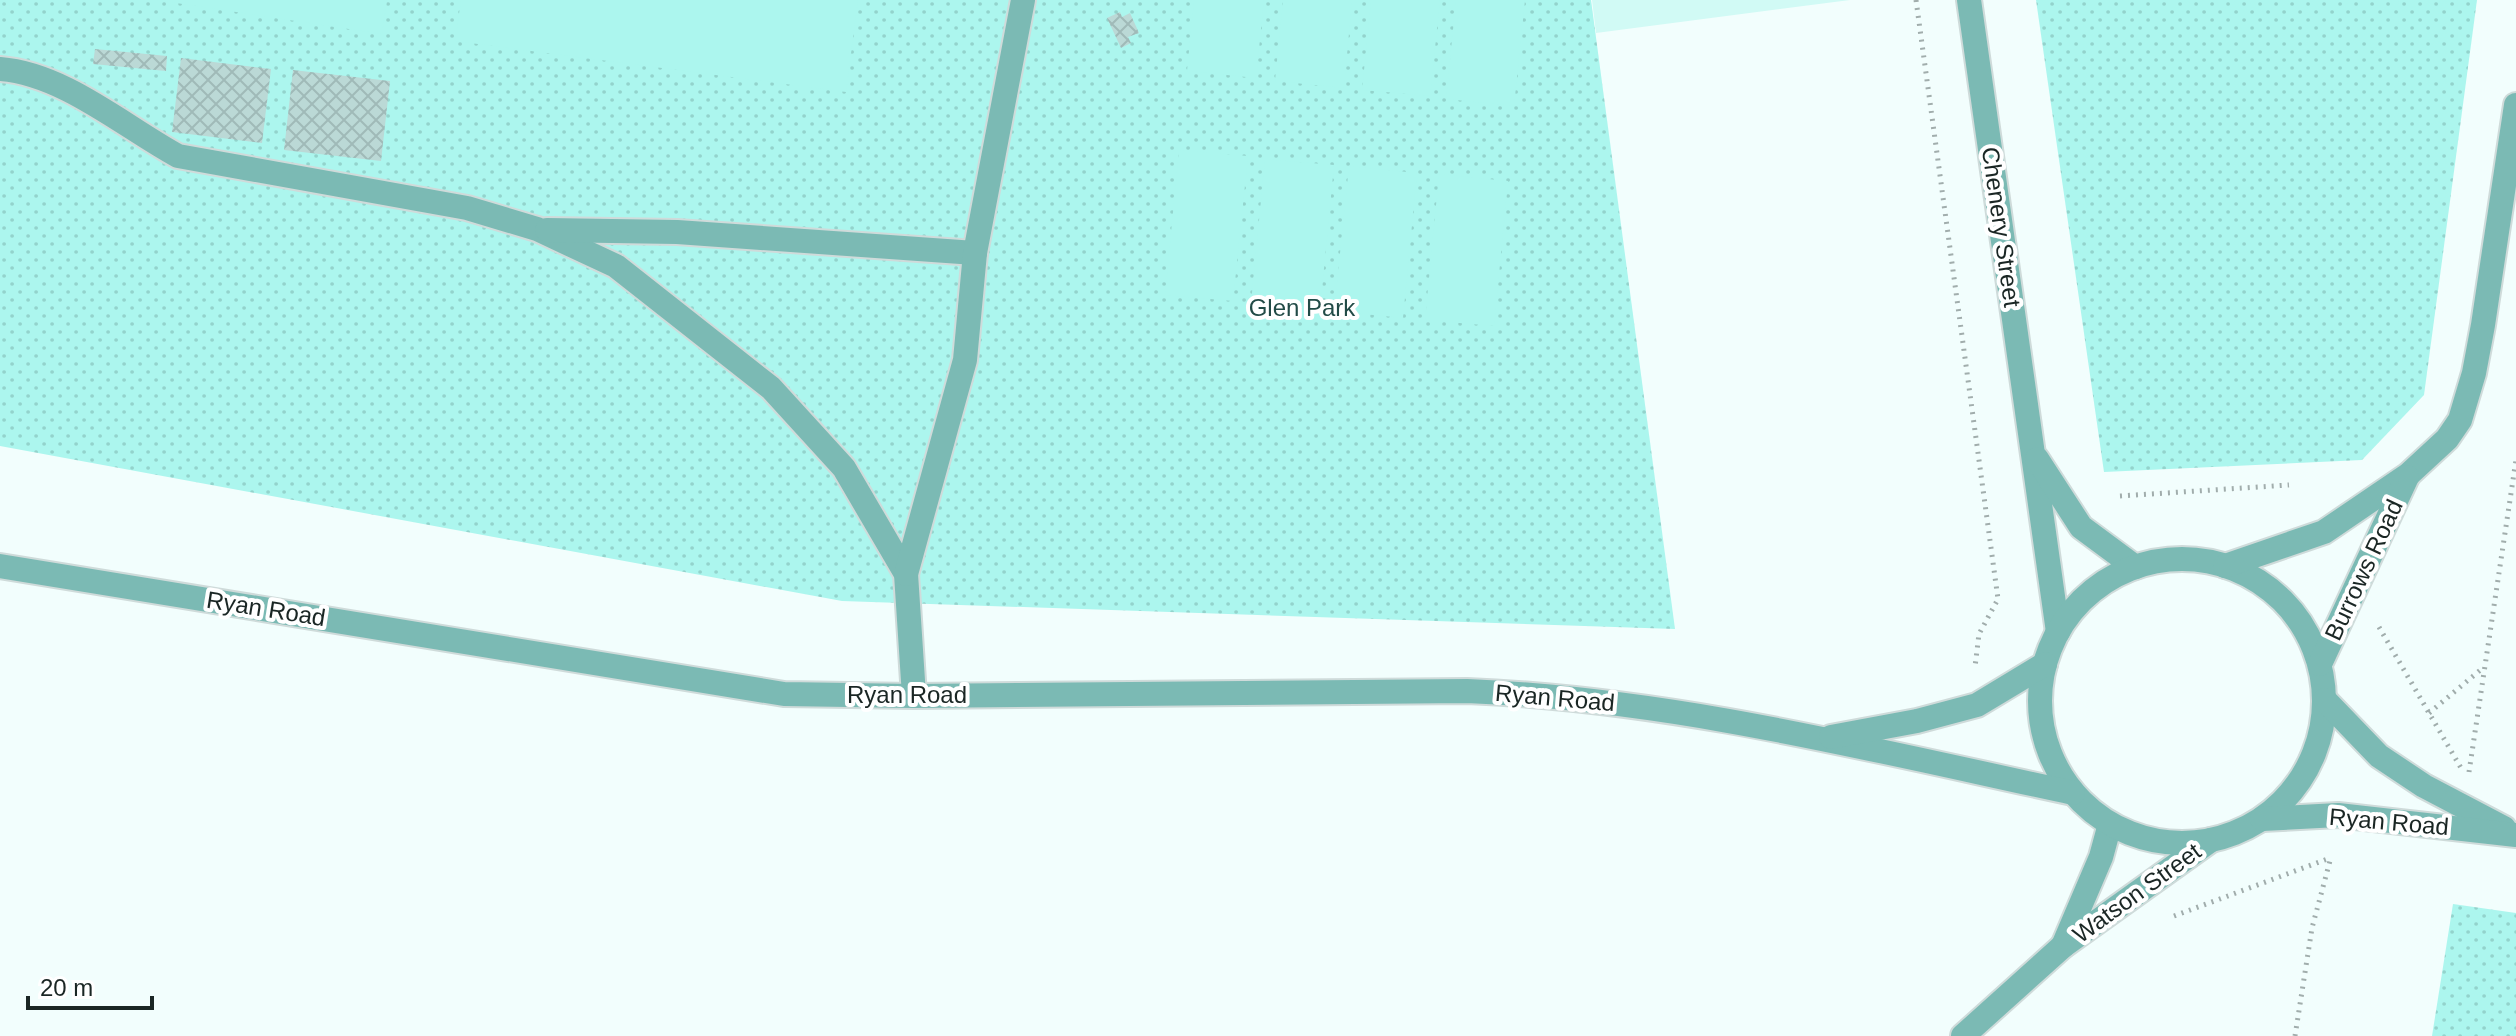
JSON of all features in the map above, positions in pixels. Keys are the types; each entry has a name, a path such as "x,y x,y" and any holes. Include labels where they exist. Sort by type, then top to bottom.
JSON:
{"street":[{"path":"914,696 906,574 965,360 975,253 1023,0"},
{"name":"Chenery Street","path":"1969,0 2058,632"},
{"path":"0,69 49,81 84,97 138,134 178,156 467,208 537,229 616,266 771,388 844,468 906,574"},
{"name":"Burrows Road","path":"2225,566 2324,532 2408,475 2447,439 2460,420 2471,385 2483,325 2516,105"},
{"path":"537,229 677,232 975,253"},
{"name":"Chenery Street","path":"2033,454 2081,527 2135,567"},
{"name":"Burrows Road","path":"2320,664 2408,475"},
{"path":"2165,560 2196,560 2225,566 2258,579 2285,603 2306,632 2320,664 2325,700 2320,735 2308,767 2288,796 2262,819 2238,832 2185,843 2134,835 2090,810 2073,793 2055,764 2043,731 2040,697 2045,664 2058,632 2078,604 2105,582 2135,567 2165,560"},
{"name":"Ryan Road","path":"0,566 784,694 914,696 1467,691 1537,694 1603,701 1821,738 2073,793"},
{"name":"Ryan Road","path":"1821,738 1917,721 1977,705 2045,664"},
{"name":"Ryan Road","path":"2325,700 2379,756 2424,786 2516,835"},
{"name":"Ryan Road","path":"2262,819 2338,815 2516,835"},
{"name":"Watson Street","path":"2063,946 2101,857 2110,824"},
{"name":"Watson Street","path":"1963,1036 2063,946 2211,840"}],"path":[{"path":"1916,0 1998,599 1979,634 1974,672"},
{"path":"2469,773 2516,460"},
{"path":"2120,496 2289,485"},
{"path":"2379,627 2462,771 2480,779"},
{"path":"2429,713 2485,667"},
{"path":"2174,916 2331,857 2312,928 2295,1036"}],"shaded area":[{"path":"1592,0 1850,0 1596,33"}],"green space":[{"name":"Glen Park","path":"0,0 1591,0 1675,629 842,601 0,446"},
{"path":"156,0 387,0 382,34"},
{"path":"461,0 858,0 846,92 455,41"},
{"path":"1194,0 1264,0 1256,78 1187,71"},
{"path":"1283,0 1352,0 1344,88 1275,81"},
{"path":"1371,0 1440,0 1430,96 1362,90"},
{"path":"1456,0 1525,0 1514,106 1446,99"},
{"path":"2036,0 2477,0 2424,395 2362,460 2104,472"},
{"path":"1179,150 1248,156 1233,301 1165,295"},
{"path":"1265,159 1334,165 1320,310 1251,303"},
{"path":"1349,166 1417,173 1403,318 1334,311"},
{"path":"1439,174 1508,181 1494,326 1425,320"},
{"path":"2453,904 2516,913 2516,1036 2432,1036"}],"building":[{"path":"1120,12 1122,17 1130,13 1139,33 1128,37 1131,43 1121,48 1107,18"},
{"path":"95,49 167,56 166,71 93,64"},
{"path":"181,58 271,69 262,143 172,132"},
{"path":"293,70 390,81 381,161 284,150"}]}
